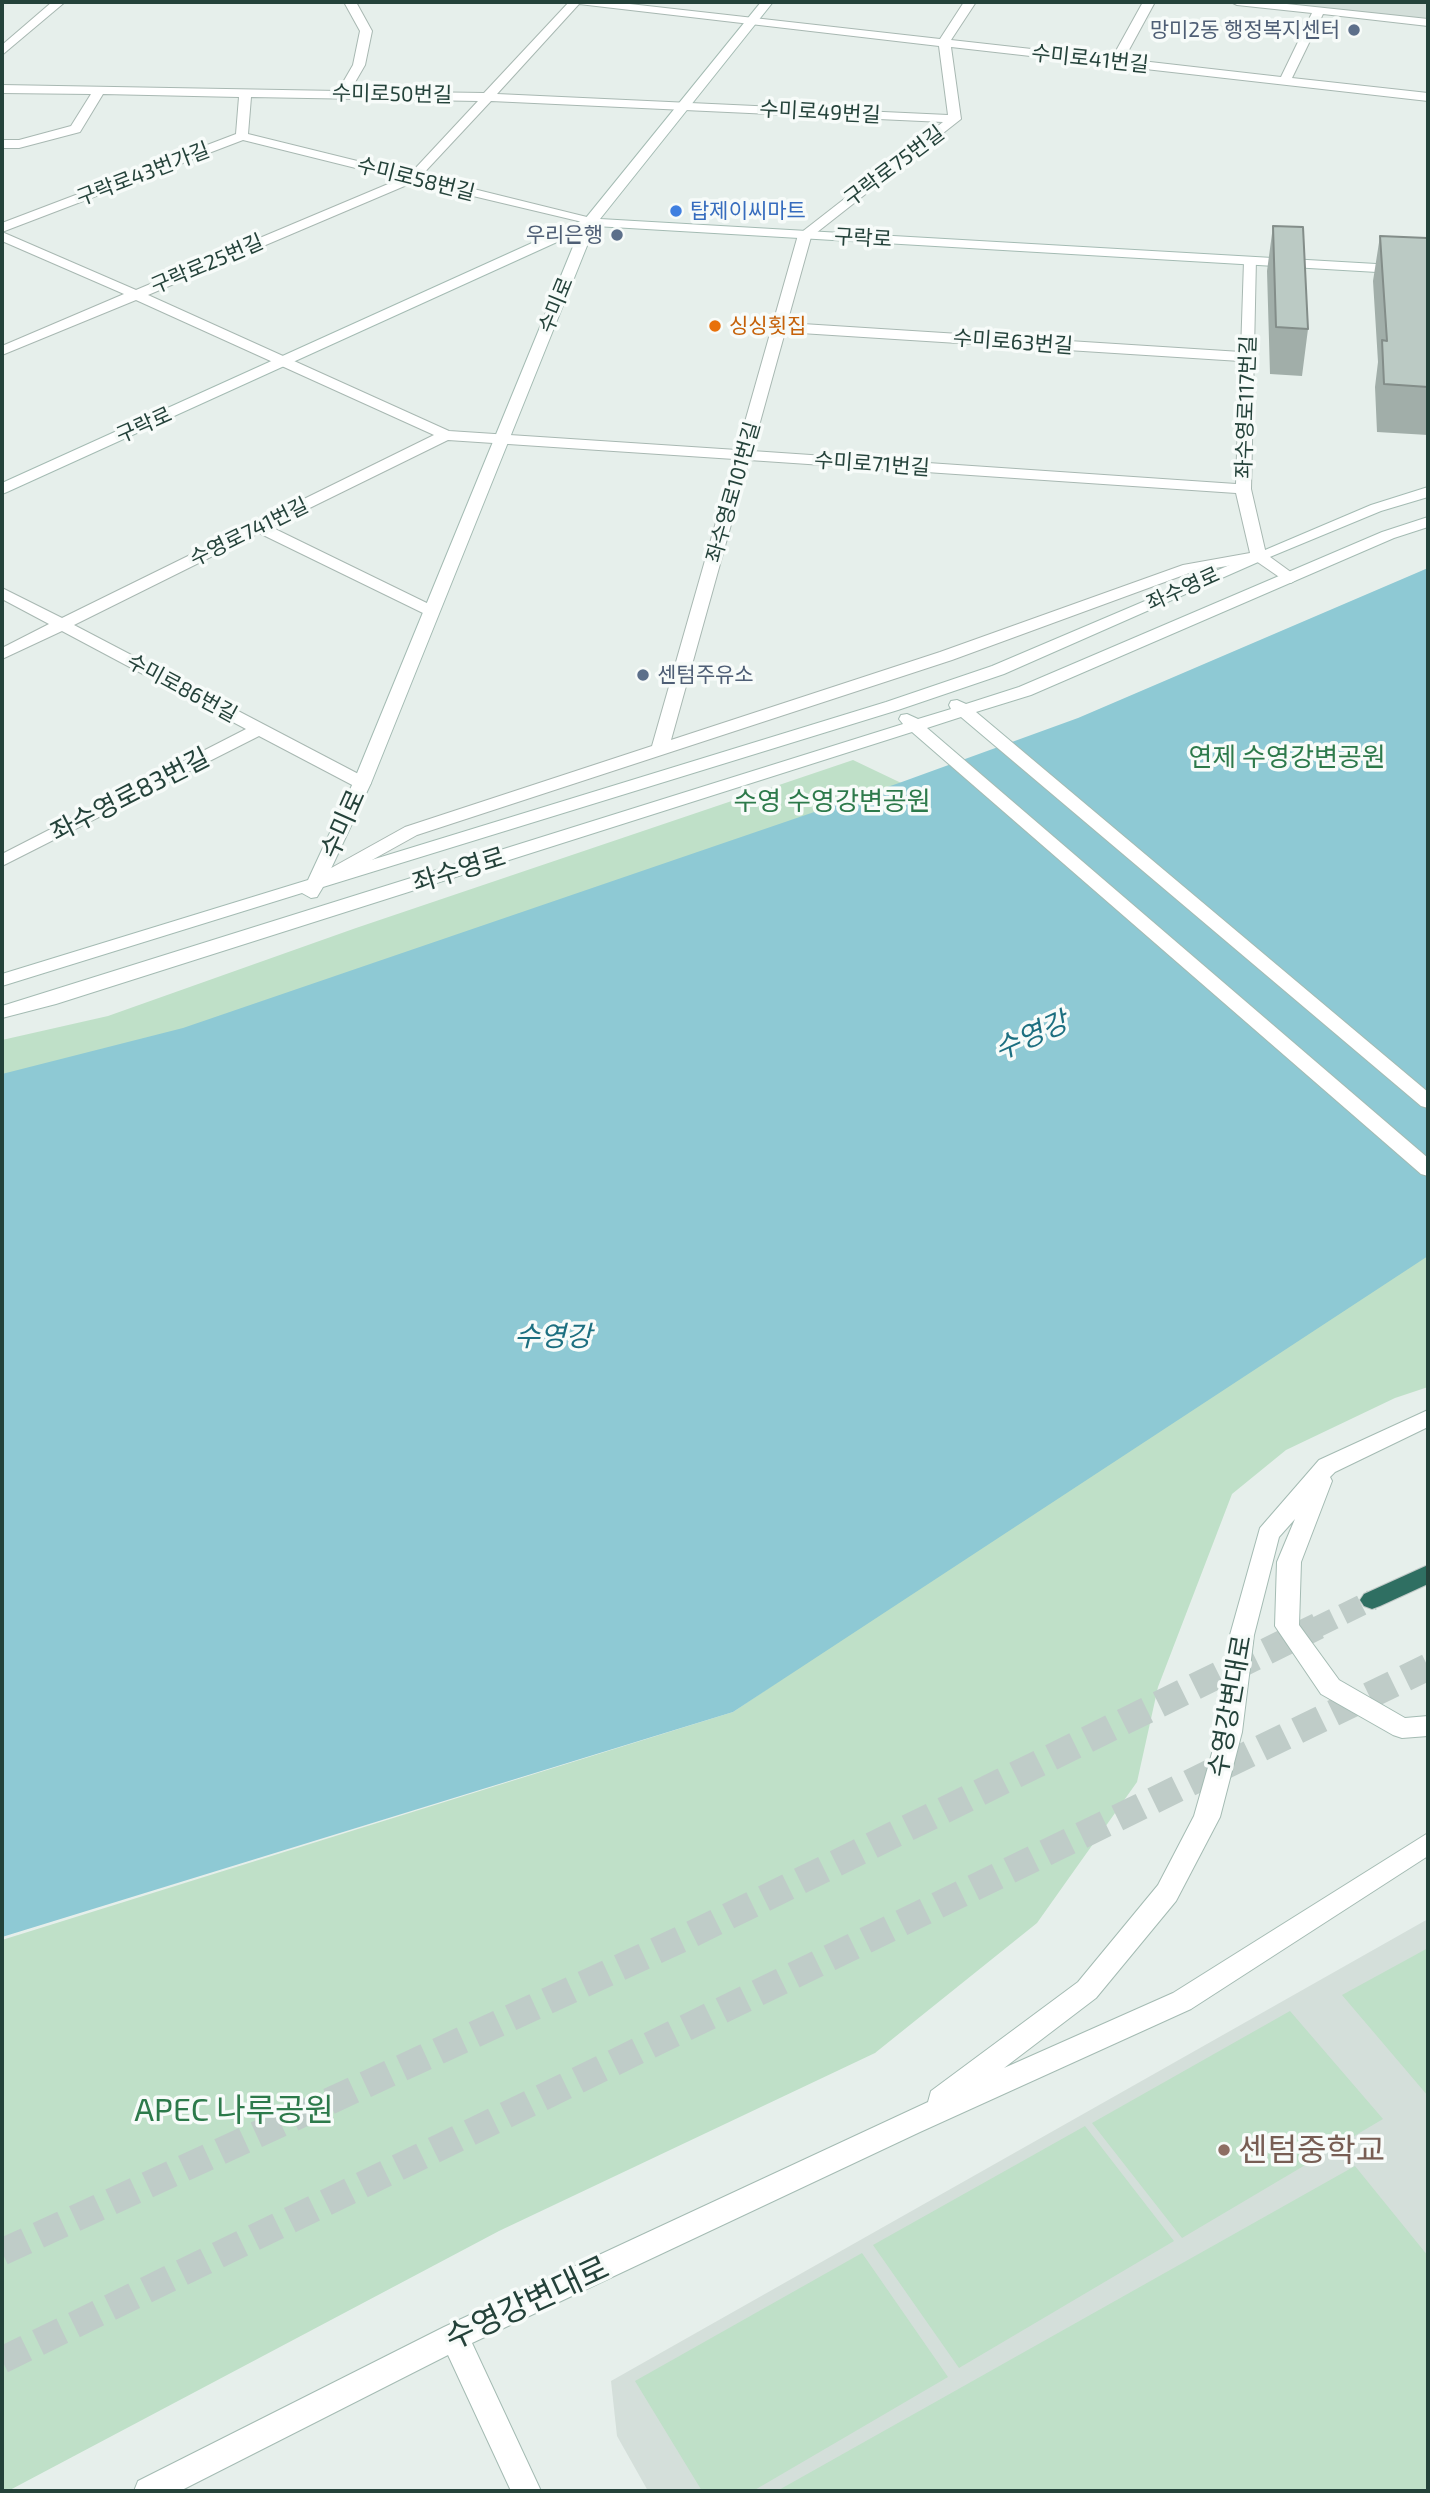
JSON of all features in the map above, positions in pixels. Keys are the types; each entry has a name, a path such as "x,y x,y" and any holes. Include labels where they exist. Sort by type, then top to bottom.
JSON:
{"highway":[{"path":"1372,1600 1428,1574"}],"street":[{"path":"2,51 59,2"},
{"path":"343,93 359,65 366,31 350,2"},
{"path":"413,178 575,2"},
{"name":"수미로41번길","path":"583,2 1428,97"},
{"name":"수미로","path":"302,920 314,886 362,783 590,222 767,2"},
{"path":"944,42 971,2"},
{"path":"1116,61 1149,2"},
{"path":"1237,2 1428,22"},
{"path":"1285,80 1319,10"},
{"name":"구락로75번길","path":"805,235 955,120 944,42"},
{"name":"수미로50번길","path":"2,89 343,93 684,105"},
{"path":"2,100 21,89"},
{"path":"2,144 19,144 76,129 100,90"},
{"name":"구락로43번가길","path":"2,228 242,136 245,91"},
{"name":"수미로49번길","path":"684,105 955,120"},
{"name":"수미로58번길","path":"242,136 590,222"},
{"name":"구락로25번길","path":"2,351 413,178"},
{"name":"구락로","path":"2,489 590,222 1428,271"},
{"name":"좌수영로101번길","path":"660,750 805,235"},
{"path":"2,236 286,360 446,435 502,440"},
{"name":"좌수영로117번길","path":"1251,261 1243,489 1259,556"},
{"name":"수미로63번길","path":"779,327 1247,357"},
{"name":"수영로741번길","path":"2,654 446,435"},
{"name":"수미로71번길","path":"502,440 1243,489"},
{"name":"좌수영로","path":"2,980 314,886 892,706 998,670 1259,556 1376,508 1428,492"},
{"name":"좌수영로","path":"2,1012 49,1000 1025,691 1388,535 1428,522"},
{"path":"257,527 431,611"},
{"path":"314,886 411,831 946,656 1189,568 1259,556 1291,578"},
{"name":"수미로86번길","path":"2,593 362,783"},
{"path":"939,690 1428,1102"},
{"path":"892,706 1428,1169"},
{"name":"좌수영로83번길","path":"2,861 259,729"},
{"name":"수영강변대로","path":"910,2123 1087,1990 1167,1892 1207,1817 1230,1732 1242,1635 1268,1534 1326,1466 1428,1418"},
{"path":"1326,1466 1289,1562 1287,1626 1330,1687 1402,1728 1428,1726"},
{"name":"수영강변대로","path":"149,2491 454,2337 910,2123 1182,2001 1428,1843"},
{"path":"454,2337 526,2491"}],"shaded area":[{"path":"1264,2 1428,2 1428,19"},
{"name":"센텀중학교","path":"1428,1919 1428,2491 648,2491 617,2436 611,2381"}],"green space":[{"name":"수영 수영강변공원","path":"853,760 939,801 2,1097 2,1040 108,1016 356,928"},
{"name":"APEC 나루공원","path":"1428,1244 1428,1387 1395,1398 1286,1450 1232,1494 1158,1687 1137,1782 1037,1923 875,2053 499,2231 8,2491 2,2491 2,1940 733,1712"},
{"path":"1428,1948 1428,2096 1342,1995"},
{"path":"1290,2011 1383,2119 1182,2238 1092,2123"},
{"path":"1085,2126 1174,2241 959,2368 873,2245"},
{"path":"1355,2166 1428,2256 1428,2491 777,2491"},
{"path":"862,2253 948,2377 753,2491 702,2491 635,2381"}],"water":[{"name":"수영강","path":"1428,568 1428,1256 733,1712 2,1937 2,1074 183,1028 899,783 1078,718"}],"building":[{"path":"1273,226 1303,227 1308,329 1276,327"},
{"path":"1380,236 1427,238 1428,387 1384,384 1382,340 1387,341"}],"tunnel":[{"path":"1315,1628 1372,1600"},
{"path":"2,2252 688,1936 1318,1626"},
{"path":"2,2360 1428,1667"}],"place":[{"name":"망미2동 행정복지센터","path":"1354,30"},
{"name":"탑제이씨마트","path":"676,211"},
{"name":"우리은행","path":"617,235"},
{"name":"싱싱횟집","path":"715,326"},
{"name":"센텀주유소","path":"643,675"},
{"name":"센텀중학교","path":"1224,2150"}],"park label":[{"name":"연제 수영강변공원","path":"1287,757"}]}
